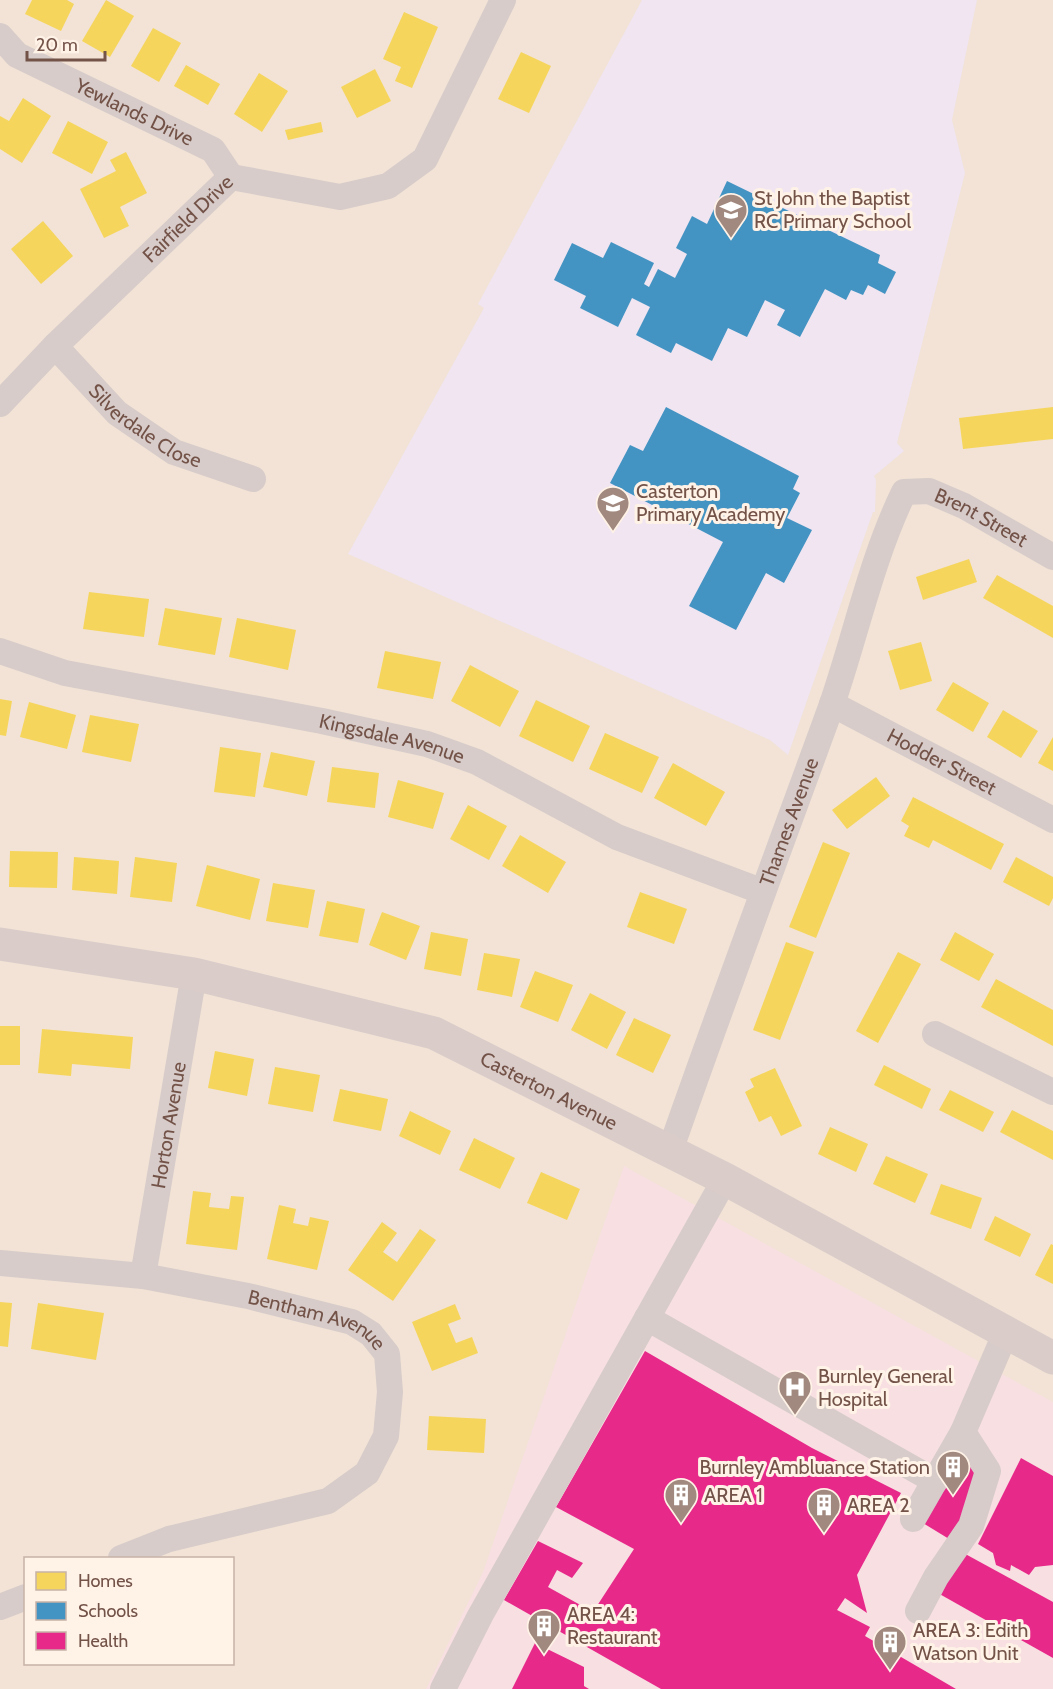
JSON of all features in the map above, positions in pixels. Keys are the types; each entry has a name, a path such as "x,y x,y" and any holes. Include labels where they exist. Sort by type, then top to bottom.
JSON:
{"highway":[{"name":"Casterton Avenue","path":"0,944 194,974 434,1033 725,1179 1053,1358"}],"street":[{"name":"Fairfield Drive","path":"0,404 55,346 231,177 340,197 388,186 425,159 504,0"},
{"name":"Yewlands Drive","path":"0,36 17,55 213,150 231,177"},
{"name":"Silverdale Close","path":"55,346 117,413 174,452 253,479"},
{"name":"Brent Street","path":"904,492 929,491 939,495 1053,556"},
{"name":"Thames Avenue","path":"670,1151 761,891 832,704 888,524 904,492"},
{"name":"Kingsdale Avenue","path":"0,651 66,673 322,721 427,744 477,762 617,837 761,891"},
{"name":"Hodder Street","path":"832,704 1053,820"},
{"name":"Horton Avenue","path":"143,1276 194,974"},
{"path":"935,1034 1053,1092"},
{"path":"443,1689 480,1616 725,1179"},
{"name":"Bentham Avenue","path":"0,1263 143,1276 248,1296 352,1322 371,1334 387,1354 390,1392 386,1436 368,1473 328,1501 169,1539 124,1557"},
{"path":"647,1318 935,1481"},
{"path":"913,1519 963,1432 1006,1332"},
{"path":"918,1611 936,1577 971,1526 988,1471 963,1432"},
{"path":"0,1607 24,1598"}],"shaded area":[{"path":"0,0 1053,0 1053,1689 0,1689"},
{"path":"642,0 977,0 952,120 965,173 897,443 904,451 874,476 876,480 875,512 873,512 788,755 770,740 348,554 484,308 478,304"},
{"name":"Burnley General Hospital","path":"624,1166 1053,1402 1053,1689 426,1689 483,1572"}],"building: Homes":[{"path":"32,0 67,0 74,4 61,31 25,14"},
{"path":"106,0 134,16 110,57 82,41"},
{"path":"404,12 438,27 412,88 395,81 401,67 383,59"},
{"path":"153,28 181,43 159,82 131,66"},
{"path":"521,52 551,66 529,113 498,99"},
{"path":"186,65 220,84 208,105 174,86"},
{"path":"375,69 391,101 357,118 341,87"},
{"path":"259,73 288,91 262,132 234,114"},
{"path":"23,98 51,116 22,163 0,149 0,116 9,121"},
{"path":"68,121 108,142 92,174 52,153"},
{"path":"321,122 323,132 288,140 285,130"},
{"path":"126,152 147,193 120,207 129,226 104,238 80,189 116,171 110,160"},
{"path":"43,221 73,256 41,284 11,249"},
{"path":"1053,407 1053,439 963,449 959,418"},
{"path":"969,559 977,582 923,600 916,577"},
{"path":"997,575 1053,606 1053,638 983,598"},
{"path":"89,592 149,599 144,637 83,629"},
{"path":"165,608 222,618 215,655 158,645"},
{"path":"237,618 296,630 288,670 229,657"},
{"path":"921,642 932,681 900,690 888,651"},
{"path":"385,651 441,662 433,699 377,688"},
{"path":"470,665 519,691 500,727 451,701"},
{"path":"953,682 989,703 973,732 936,710"},
{"path":"0,699 12,701 6,736 0,735"},
{"path":"536,700 590,726 573,762 519,736"},
{"path":"29,702 76,715 67,749 20,737"},
{"path":"1003,710 1038,731 1021,758 987,737"},
{"path":"90,715 139,724 131,762 82,752"},
{"path":"605,733 659,757 642,793 589,769"},
{"path":"1053,737 1053,771 1038,763"},
{"path":"220,747 261,753 255,797 214,792"},
{"path":"271,752 315,761 307,796 263,787"},
{"path":"673,763 725,792 706,826 654,798"},
{"path":"332,767 379,773 375,808 327,802"},
{"path":"876,777 890,796 847,829 832,810"},
{"path":"398,780 444,793 433,829 388,817"},
{"path":"913,797 1004,844 991,870 933,840 929,848 904,836 909,826 901,821"},
{"path":"468,805 507,826 489,860 450,839"},
{"path":"520,835 566,862 548,893 502,866"},
{"path":"823,842 850,853 816,938 789,927"},
{"path":"10,851 58,852 57,888 9,887"},
{"path":"74,857 119,861 117,894 72,890"},
{"path":"135,857 177,863 172,902 130,897"},
{"path":"1016,857 1053,877 1053,898 1049,906 1003,882"},
{"path":"207,865 260,879 250,920 196,906"},
{"path":"273,883 315,890 308,928 266,921"},
{"path":"640,892 687,909 674,944 627,927"},
{"path":"327,901 365,909 358,943 319,936"},
{"path":"382,912 420,926 406,960 369,945"},
{"path":"431,932 468,939 461,976 424,969"},
{"path":"955,932 994,954 979,981 940,960"},
{"path":"786,942 814,952 780,1040 753,1030"},
{"path":"898,952 921,964 878,1043 856,1031"},
{"path":"484,953 520,959 512,997 477,990"},
{"path":"535,971 573,985 558,1022 520,1007"},
{"path":"996,979 1053,1010 1053,1046 981,1007"},
{"path":"590,993 626,1012 607,1049 571,1030"},
{"path":"634,1018 671,1035 653,1073 616,1055"},
{"path":"0,1026 20,1026 20,1065 0,1065"},
{"path":"42,1029 133,1037 130,1069 72,1064 71,1076 38,1073"},
{"path":"215,1051 254,1059 247,1096 208,1088"},
{"path":"884,1065 931,1089 922,1109 874,1085"},
{"path":"275,1067 320,1075 313,1112 268,1104"},
{"path":"775,1068 802,1126 781,1136 771,1116 759,1122 745,1092 754,1087 750,1079"},
{"path":"340,1089 388,1099 381,1131 333,1121"},
{"path":"950,1090 994,1112 983,1132 939,1110"},
{"path":"1012,1110 1053,1131 1053,1160 1000,1132"},
{"path":"410,1111 451,1131 440,1155 399,1136"},
{"path":"830,1127 868,1144 856,1172 818,1154"},
{"path":"474,1138 515,1158 500,1189 459,1170"},
{"path":"886,1156 928,1174 915,1203 873,1184"},
{"path":"541,1172 580,1189 567,1220 527,1203"},
{"path":"941,1184 982,1198 971,1229 930,1214"},
{"path":"193,1191 211,1193 209,1207 229,1209 231,1196 244,1197 237,1250 186,1244"},
{"path":"279,1205 296,1209 293,1223 308,1226 310,1217 329,1221 317,1270 267,1259"},
{"path":"995,1216 1031,1234 1020,1257 984,1240"},
{"path":"382,1222 397,1233 383,1252 397,1262 420,1229 436,1240 393,1301 348,1270"},
{"path":"1051,1244 1053,1245 1053,1284 1035,1275"},
{"path":"0,1302 12,1303 8,1347 0,1346"},
{"path":"38,1303 104,1313 96,1360 31,1349"},
{"path":"455,1304 461,1319 448,1324 456,1343 472,1337 478,1353 432,1371 412,1322"},
{"path":"429,1416 486,1419 484,1453 427,1450"}],"building: Schools":[{"path":"727,181 880,255 878,263 896,272 885,294 868,285 863,295 851,290 846,300 825,289 800,337 777,325 785,310 765,300 747,337 728,328 712,361 676,343 671,353 636,335 650,307 632,298 618,327 580,308 586,296 554,280 572,243 603,258 611,242 654,263 644,284 649,287 658,269 675,278 687,254 676,248 692,216 707,224"},
{"path":"666,407 799,476 793,489 800,493 787,518 812,530 784,583 766,573 736,630 689,606 723,542 610,483 630,445 643,451"}],"building: Health":[{"name":"AREA 1","path":"645,1351 812,1448 901,1493 857,1575 867,1613 845,1598 837,1610 870,1627 865,1636 956,1689 661,1689 504,1600 538,1541 583,1563 572,1578 557,1570 548,1587 593,1612 634,1549 556,1507"},
{"name":"Burnley Ambluance Station","path":"960,1448 984,1472 954,1542 918,1520"},
{"path":"1021,1458 1053,1476 1053,1565 1035,1567 1029,1575 1011,1565 1010,1571 996,1565 993,1553 978,1544"},
{"path":"958,1550 1053,1602 1053,1658 936,1592"},
{"name":"AREA 4: Restaurant","path":"535,1643 584,1667 584,1686 589,1689 512,1689"}],"place":[{"name":"St John the Baptist RC Primary School","path":"731,239"},
{"name":"Casterton Primary Academy","path":"613,532"},
{"name":"Burnley General Hospital","path":"795,1416"},
{"name":"Burnley Ambluance Station","path":"953,1496"},
{"name":"AREA 1","path":"681,1524"},
{"name":"AREA 2","path":"824,1534"},
{"name":"AREA 4: Restaurant","path":"544,1655"},
{"name":"AREA 3: Edith Watson Unit","path":"890,1671"}]}
